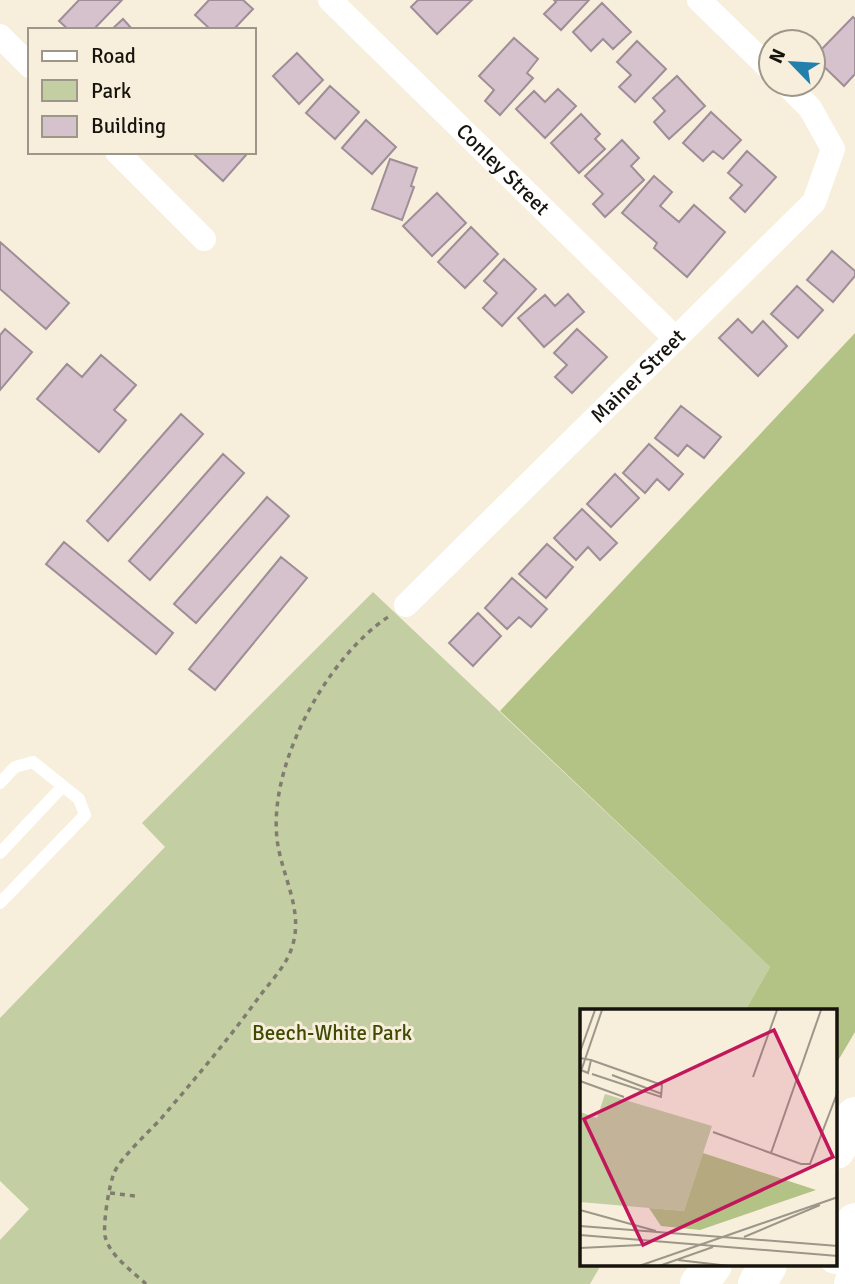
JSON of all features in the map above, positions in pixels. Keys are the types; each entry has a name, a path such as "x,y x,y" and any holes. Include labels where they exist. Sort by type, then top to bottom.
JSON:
{"highway":[{"path":"838,1146 855,1116"},
{"path":"838,1252 855,1222"},
{"path":"699,1284 712,1266"},
{"path":"757,1284 767,1266"},
{"path":"820,1284 829,1266"},
{"path":"853,1284 855,1279"}],"street":[{"name":"Conley Street","path":"330,0 676,339"},
{"path":"699,0 757,56"},
{"path":"0,36 28,64"},
{"name":"Mainer Street","path":"406,605 814,202 834,149 810,108 800,98"},
{"path":"119,154 204,239"}],"lane":[{"path":"0,783 15,767 33,762 79,799 85,815 0,903"},
{"path":"0,853 63,786"}],"path":[{"path":"146,1284 111,1250 105,1236 114,1171 220,1051 287,958 295,938 297,917 278,849 277,799 283,776 306,716 328,677 355,644 406,605"},
{"path":"110,1193 135,1196"}],"green space":[{"path":"855,333 855,1032 838,1061 838,1009 746,1009 770,967 500,711"},
{"name":"Beech-White Park","path":"373,592 770,967 746,1009 580,1009 580,1266 600,1266 590,1284 0,1284 0,1240 29,1209 0,1181 0,1018 165,847 142,823"}],"building":[{"path":"79,0 122,0 95,28 67,28 59,21"},
{"path":"209,0 243,0 253,9 235,28 209,28 195,15"},
{"path":"418,0 472,0 437,34 411,7"},
{"path":"554,0 589,0 561,30 544,14 556,2"},
{"path":"602,3 631,32 613,49 603,39 591,51 573,32"},
{"path":"853,17 855,19 855,74 844,86 827,70 827,44"},
{"path":"123,19 131,28 113,28"},
{"path":"514,38 538,59 527,73 533,78 500,115 485,101 494,90 479,76"},
{"path":"637,41 666,69 635,102 619,87 631,75 617,62"},
{"path":"297,53 323,80 299,104 273,76"},
{"path":"677,76 705,106 669,139 654,122 665,111 653,98"},
{"path":"330,86 359,112 335,139 306,113"},
{"path":"558,89 576,106 545,138 516,109 534,91 545,102"},
{"path":"711,112 741,140 723,159 713,151 703,161 683,143"},
{"path":"581,114 600,134 595,139 605,149 579,173 551,143"},
{"path":"366,120 396,147 372,174 342,148"},
{"path":"622,140 639,158 631,166 644,180 605,217 593,204 603,194 585,176"},
{"path":"747,151 776,177 745,212 730,198 742,185 728,173"},
{"path":"245,154 246,155 223,181 195,155"},
{"path":"390,159 417,168 411,186 414,187 402,220 372,209"},
{"path":"654,176 672,192 660,206 679,222 694,205 725,232 687,277 654,248 657,243 622,213"},
{"path":"437,193 466,223 432,256 403,226"},
{"path":"471,227 498,254 465,288 438,262"},
{"path":"0,242 69,303 46,329 0,289"},
{"path":"832,251 855,271 855,276 833,302 807,280"},
{"path":"504,259 536,289 502,326 483,308 497,293 484,281"},
{"path":"797,286 823,310 798,338 771,314"},
{"path":"568,294 584,312 544,347 518,318 545,295 555,306"},
{"path":"738,319 752,333 763,321 787,346 758,376 719,338"},
{"path":"5,329 32,352 0,390 0,335"},
{"path":"577,329 607,357 572,393 555,377 567,365 554,353"},
{"path":"101,355 136,385 114,410 126,420 99,452 37,399 67,364 82,377"},
{"path":"681,406 721,437 704,458 687,445 678,456 655,438"},
{"path":"181,414 203,434 108,541 87,521"},
{"path":"649,444 683,474 669,490 657,479 645,493 623,473"},
{"path":"223,454 244,473 150,580 129,561"},
{"path":"615,474 639,498 611,527 587,504"},
{"path":"267,497 289,516 196,623 174,604"},
{"path":"582,509 617,543 600,560 588,547 576,560 554,538"},
{"path":"64,542 173,633 156,654 46,564"},
{"path":"547,544 573,567 546,598 519,574"},
{"path":"281,557 307,578 215,690 189,669"},
{"path":"512,578 547,609 531,627 519,617 507,629 485,608"},
{"path":"478,613 501,636 473,666 449,643"}]}
